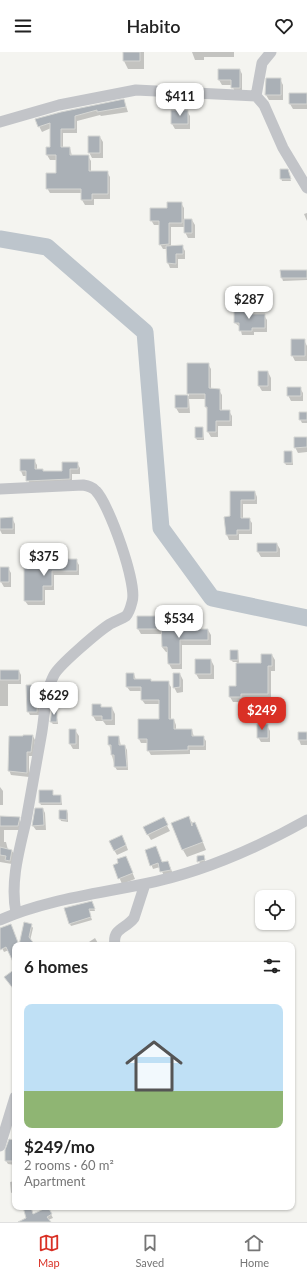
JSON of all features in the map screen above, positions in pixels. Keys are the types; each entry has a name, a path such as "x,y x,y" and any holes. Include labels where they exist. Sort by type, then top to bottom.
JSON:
{"street":[{"path":"256,96 262,63 271,52"},
{"path":"0,122 59,104 136,90 256,96 264,104 283,148 307,188"},
{"path":"0,489 83,485 91,487 97,492 106,509 124,554 133,590 133,601 126,615 110,624 90,640 54,674 46,701 43,729 14,880 16,913"},
{"path":"0,920 16,913 60,901 145,884 182,874 238,854 307,820"},
{"path":"115,942 115,934 118,930 131,922 134,918 145,884"},
{"path":"0,1146 12,1107"}],"building":[{"path":"123,52 140,52 140,61 123,61"},
{"path":"218,69 240,69 240,88 231,88 231,80 218,80"},
{"path":"266,78 281,78 281,95 265,95"},
{"path":"289,93 307,93 307,104 289,104"},
{"path":"124,99 126,107 97,112 97,110 75,116 75,129 61,129 61,147 70,147 70,155 89,155 89,171 108,171 108,194 92,194 92,200 81,200 81,189 46,189 46,173 56,173 56,155 46,155 46,147 50,147 50,123 38,127 35,119"},
{"path":"171,110 188,110 188,124 171,124"},
{"path":"88,136 100,136 100,153 88,153"},
{"path":"280,169 288,169 291,179 280,179"},
{"path":"167,202 182,202 182,223 169,223 169,244 159,245 159,221 150,221 150,208 167,208"},
{"path":"184,219 192,219 192,233 184,233"},
{"path":"183,245 183,254 176,254 176,264 167,263 166,246"},
{"path":"280,270 307,270 307,278 281,278"},
{"path":"234,309 249,309 249,314 265,314 265,328 252,328 252,331 239,331 239,323 234,323"},
{"path":"291,339 305,339 305,356 291,356"},
{"path":"187,363 209,363 209,388 220,389 220,410 230,410 230,421 216,421 216,432 207,432 207,407 205,407 205,394 187,394"},
{"path":"258,371 268,371 268,386 258,386"},
{"path":"287,387 301,387 301,396 287,396"},
{"path":"175,395 188,395 188,408 175,408"},
{"path":"299,412 307,412 307,420 299,420"},
{"path":"195,427 203,427 203,438 195,438"},
{"path":"294,437 307,437 307,447 294,448"},
{"path":"284,451 292,451 292,463 284,463"},
{"path":"20,459 35,459 35,469 43,469 43,471 62,471 62,462 78,462 78,469 70,469 70,479 26,481 26,471 20,471"},
{"path":"230,491 255,491 255,500 241,500 241,518 250,518 250,530 237,530 237,535 226,535 224,517 230,516"},
{"path":"13,517 13,529 0,529 0,518"},
{"path":"257,543 277,543 277,552 257,552"},
{"path":"46,559 77,559 77,571 52,571 52,586 43,586 43,601 24,601 24,567 46,567"},
{"path":"0,567 9,567 9,582 0,582"},
{"path":"137,616 159,616 159,629 137,629"},
{"path":"161,622 177,622 177,629 208,629 208,640 180,640 180,664 168,664 167,647 162,647"},
{"path":"230,650 238,650 238,660 230,660"},
{"path":"261,654 272,654 272,666 268,666 268,694 241,694 241,697 229,697 229,686 236,686 236,663 261,663"},
{"path":"195,659 211,659 211,674 195,674"},
{"path":"0,670 19,670 19,680 0,680"},
{"path":"126,673 134,673 134,679 169,681 169,719 174,719 174,729 192,729 192,736 204,736 204,746 188,746 188,750 147,751 147,739 138,739 138,719 159,719 159,700 141,700 141,687 126,687"},
{"path":"173,673 180,673 180,687 173,688"},
{"path":"26,685 38,685 37,712 27,712"},
{"path":"92,704 101,704 101,707 112,707 112,720 102,720 102,716 92,716"},
{"path":"52,710 57,710 57,722 50,722"},
{"path":"257,724 268,724 268,738 257,738"},
{"path":"69,729 76,729 76,744 69,744"},
{"path":"298,732 307,732 307,740 298,740"},
{"path":"33,735 31,752 27,752 27,773 8,771 9,736"},
{"path":"108,736 119,736 119,745 125,745 127,767 114,767 114,755 111,755 111,745 108,745"},
{"path":"39,790 53,790 53,795 61,795 61,803 39,803"},
{"path":"35,808 43,808 44,825 32,826"},
{"path":"59,810 67,810 67,820 59,819"},
{"path":"0,816 20,817 18,826 0,826"},
{"path":"189,816 192,826 192,823 195,822 203,842 182,850 171,823"},
{"path":"164,817 168,825 147,835 143,827"},
{"path":"122,835 126,845 114,851 109,841"},
{"path":"156,846 162,862 168,861 171,870 160,872 158,863 150,866 145,850"},
{"path":"0,847 12,850 10,861 5,860 6,856 0,855"},
{"path":"204,855 205,860 197,862 197,856"},
{"path":"126,856 133,873 118,879 113,865 118,863 117,859"},
{"path":"92,901 95,909 89,909 91,917 69,924 64,908"},
{"path":"24,922 32,924 29,937 33,942 20,942"},
{"path":"11,924 18,942 12,942 12,960 6,947 0,950 0,928"},
{"path":"12,971 12,987 4,977"},
{"path":"9,1139 12,1140 12,1161 5,1161 5,1150"},
{"path":"24,1210 32,1210 33,1214 42,1210 50,1210 52,1214 47,1217 51,1222 18,1222 26,1218"}],"waterway":[{"path":"0,239 47,247 145,332 161,528 212,598 307,618"}]}
